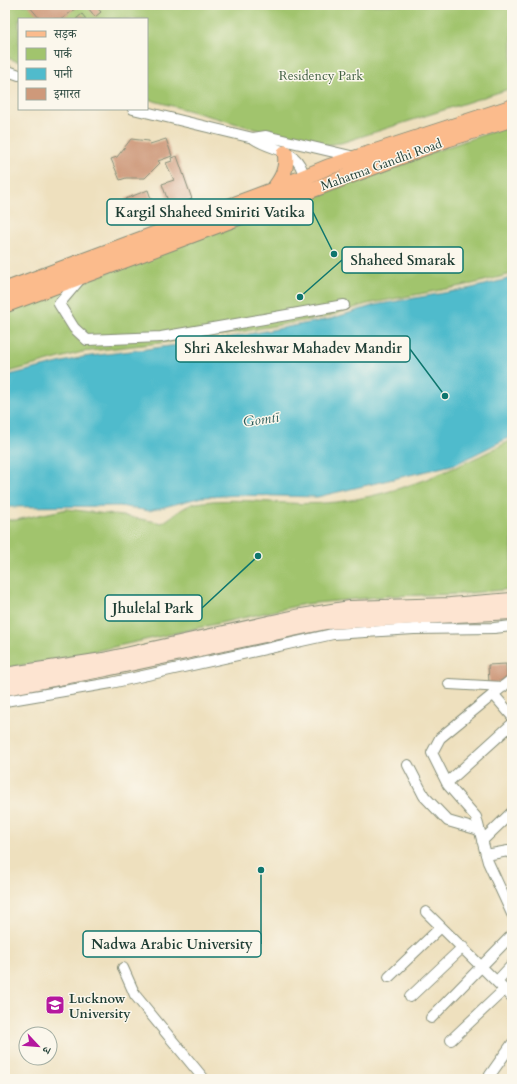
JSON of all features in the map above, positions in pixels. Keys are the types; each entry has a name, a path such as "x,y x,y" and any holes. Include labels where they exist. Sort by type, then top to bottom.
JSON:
{"main road":[{"name":"Mahatma Gandhi Road","path":"5,290 273,190 356,157 512,106"},
{"name":"Mahatma Gandhi Road","path":"5,306 440,142 512,118"},
{"path":"273,190 284,175 286,163 285,153"}],"street":[{"path":"5,70 18,74"},
{"path":"136,110 253,138 298,160 304,177"},
{"path":"253,138 266,136 356,157"},
{"path":"82,276 59,304 74,328 87,340 161,337 344,305"},
{"path":"5,675 103,660 296,617 350,608 450,605 512,600"},
{"path":"5,688 106,669 326,622 512,612"},
{"path":"5,701 111,683 333,634 414,629 494,628 512,626"},
{"path":"512,678 494,695 440,738 432,753 447,783 476,817 486,855 512,914"},
{"path":"449,684 503,687"},
{"path":"494,695 512,716"},
{"path":"447,783 512,724"},
{"path":"408,765 424,796 448,821 479,830"},
{"path":"482,841 512,812"},
{"path":"486,855 508,851 512,855"},
{"path":"426,912 509,993 451,1040"},
{"path":"389,977 441,927"},
{"path":"431,1018 512,935"},
{"path":"410,997 463,947"},
{"path":"497,981 512,965"},
{"path":"124,968 135,995 204,1079"},
{"path":"494,1079 490,1075 512,1044"}],"green space":[{"name":"Residency Park","path":"5,5 512,5 512,88 341,143 317,146 148,99 148,18 18,18 18,62 5,57"},
{"path":"512,125 512,274 472,284 367,304 325,317 211,337 82,352 5,373 5,313 257,215"},
{"path":"512,440 512,589 460,594 389,596 305,604 60,659 5,668 5,520 16,520 67,509 130,517 162,523 183,509 196,503 231,500 301,504 336,502 382,493 427,479 470,461"}],"water":[{"name":"Gomtī","path":"512,278 512,436 456,464 317,497 240,495 202,497 149,511 120,506 5,507 5,376 83,357 217,340 330,319 375,305 472,288"}],"building":[{"path":"73,5 76,8 63,18 39,18 29,6"},
{"path":"86,5 95,5 101,12 95,17"},
{"path":"82,14 85,18 77,18"},
{"path":"131,139 149,141 150,144 166,139 172,156 158,161 160,163 145,178 126,178 120,180 111,159 117,157"},
{"path":"177,156 192,199 170,207 162,184 174,180 166,163 172,161 171,158"},
{"path":"148,190 156,213 134,222 125,199"},
{"path":"506,664 507,683 489,684 488,665"}],"place":[{"name":"Kargil Shaheed Smiriti Vatika","path":"334,254"},
{"name":"Shaheed Smarak","path":"300,297"},
{"name":"Shri Akeleshwar Mahadev Mandir","path":"445,396"},
{"name":"Jhulelal Park","path":"258,556"},
{"name":"Nadwa Arabic University","path":"261,870"},
{"name":"Lucknow University","path":"55,1005"}]}
